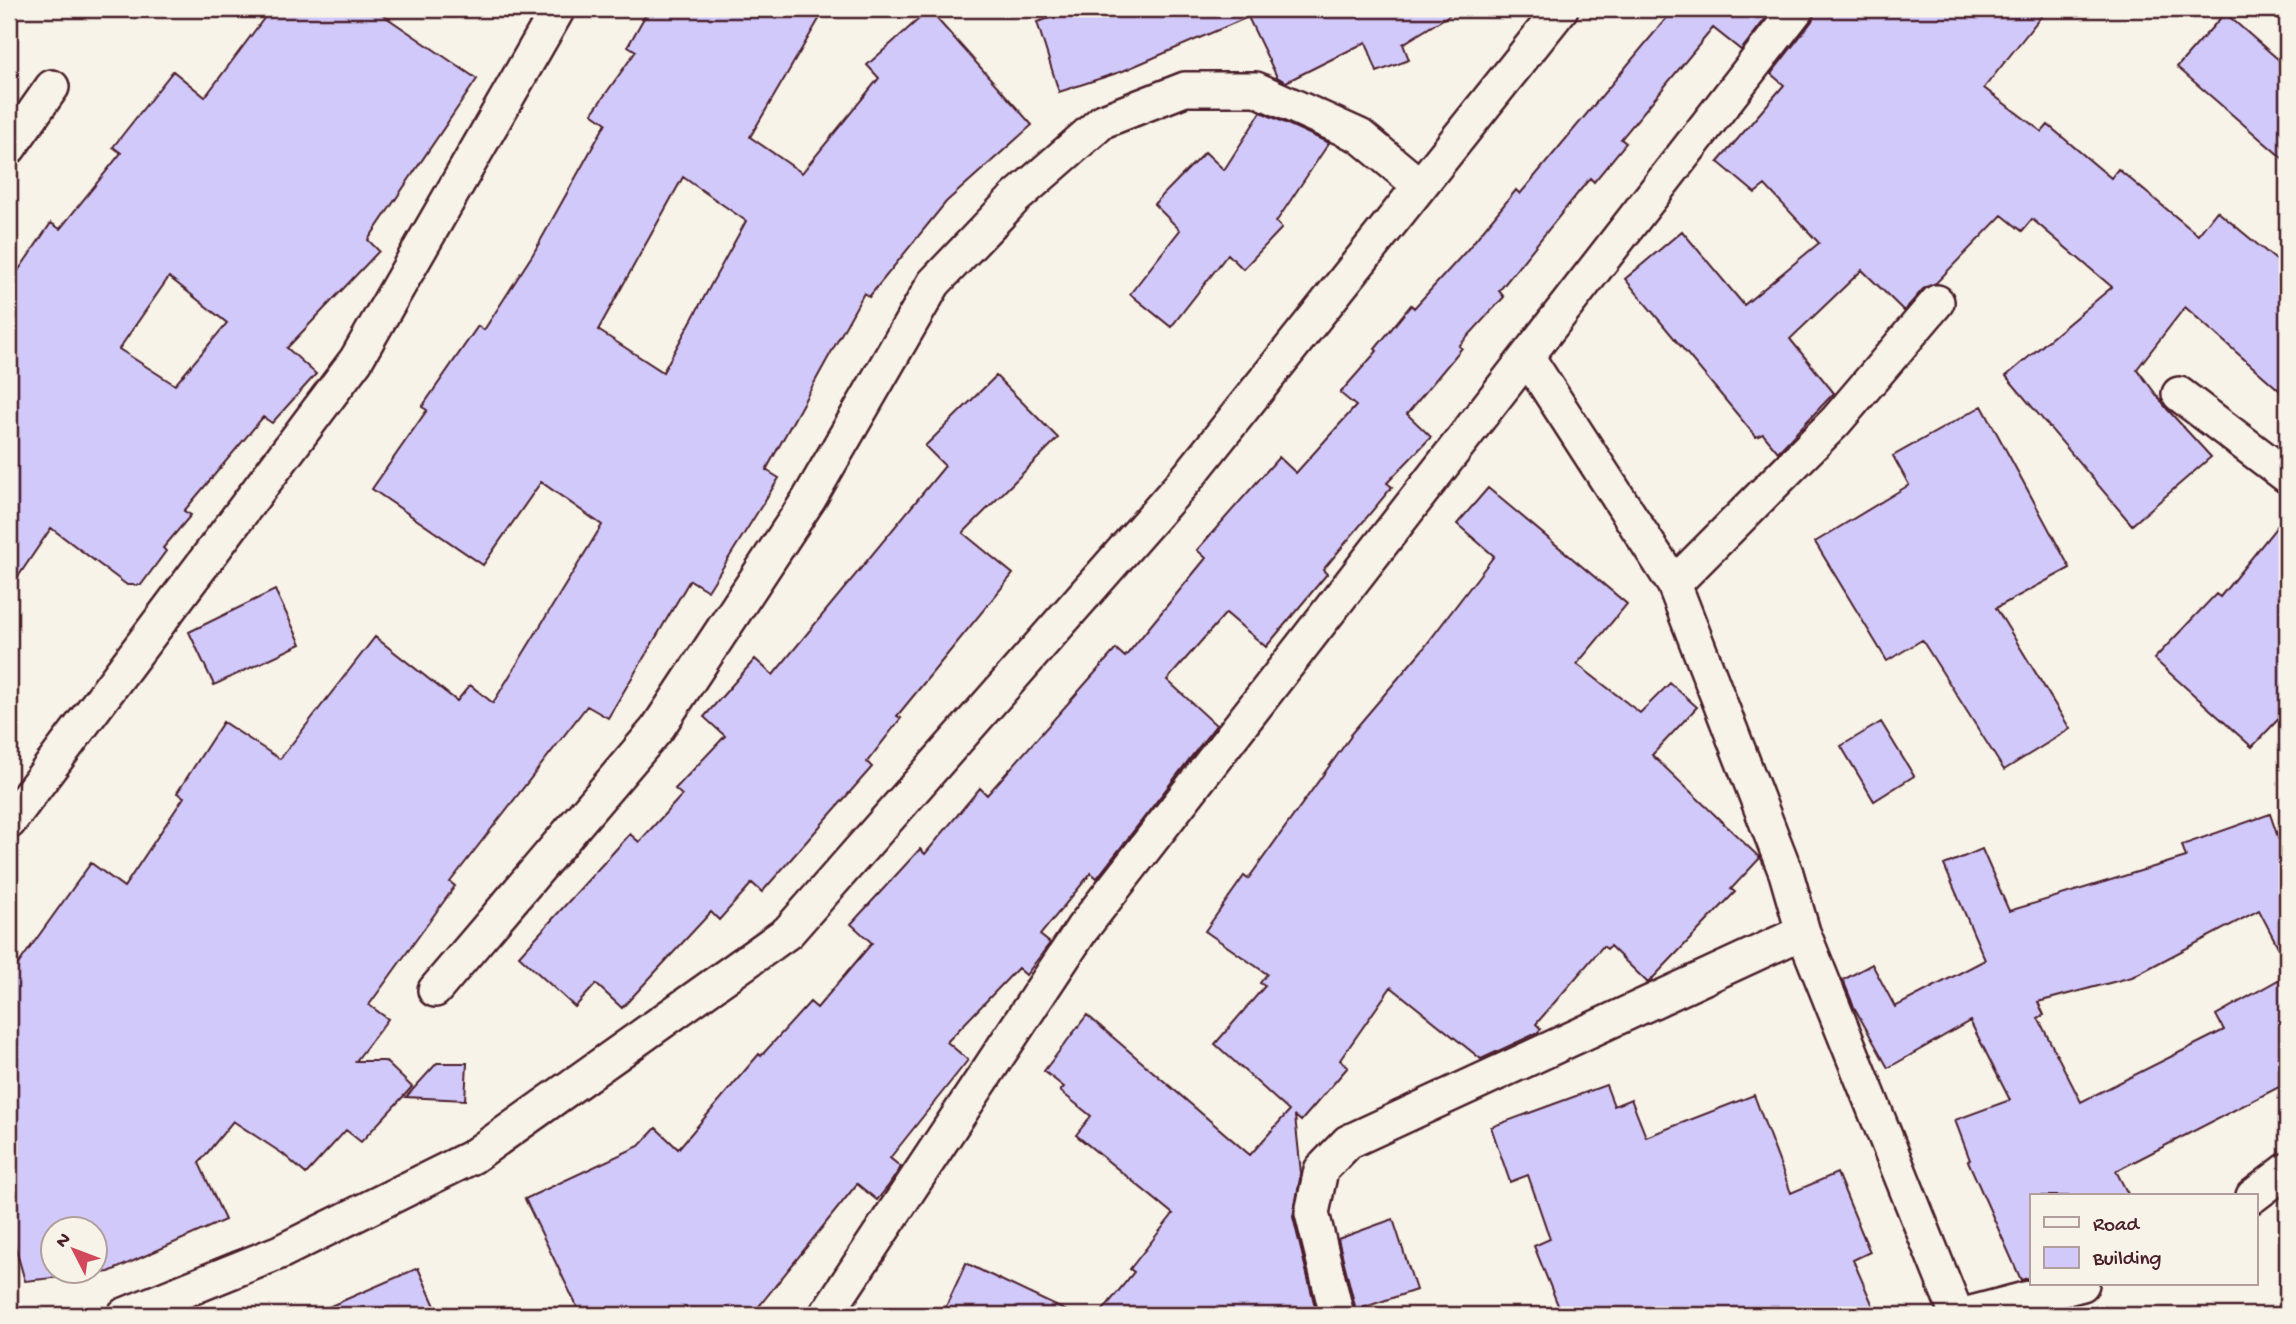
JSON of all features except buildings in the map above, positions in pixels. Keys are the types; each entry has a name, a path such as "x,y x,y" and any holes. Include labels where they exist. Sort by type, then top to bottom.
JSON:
{"street":[{"path":"9,822 356,360 558,9"},
{"path":"826,1315 1082,929 1797,9"},
{"path":"124,1315 280,1252 472,1157 788,932 1188,477 1419,185 1549,14"},
{"path":"9,148 52,87"},
{"path":"435,990 657,729 809,499 934,283 1015,198 1103,121 1185,89 1256,89 1360,136 1419,185"},
{"path":"1674,584 1836,421 1937,302"},
{"path":"1528,358 1674,584 1786,873 1803,932 1957,1315"},
{"path":"2179,394 2287,476"},
{"path":"1337,1315 1312,1213 1321,1170 1348,1142 1803,932"},
{"path":"2256,1194 2287,1170"},
{"path":"1964,1315 2074,1286"}]}
